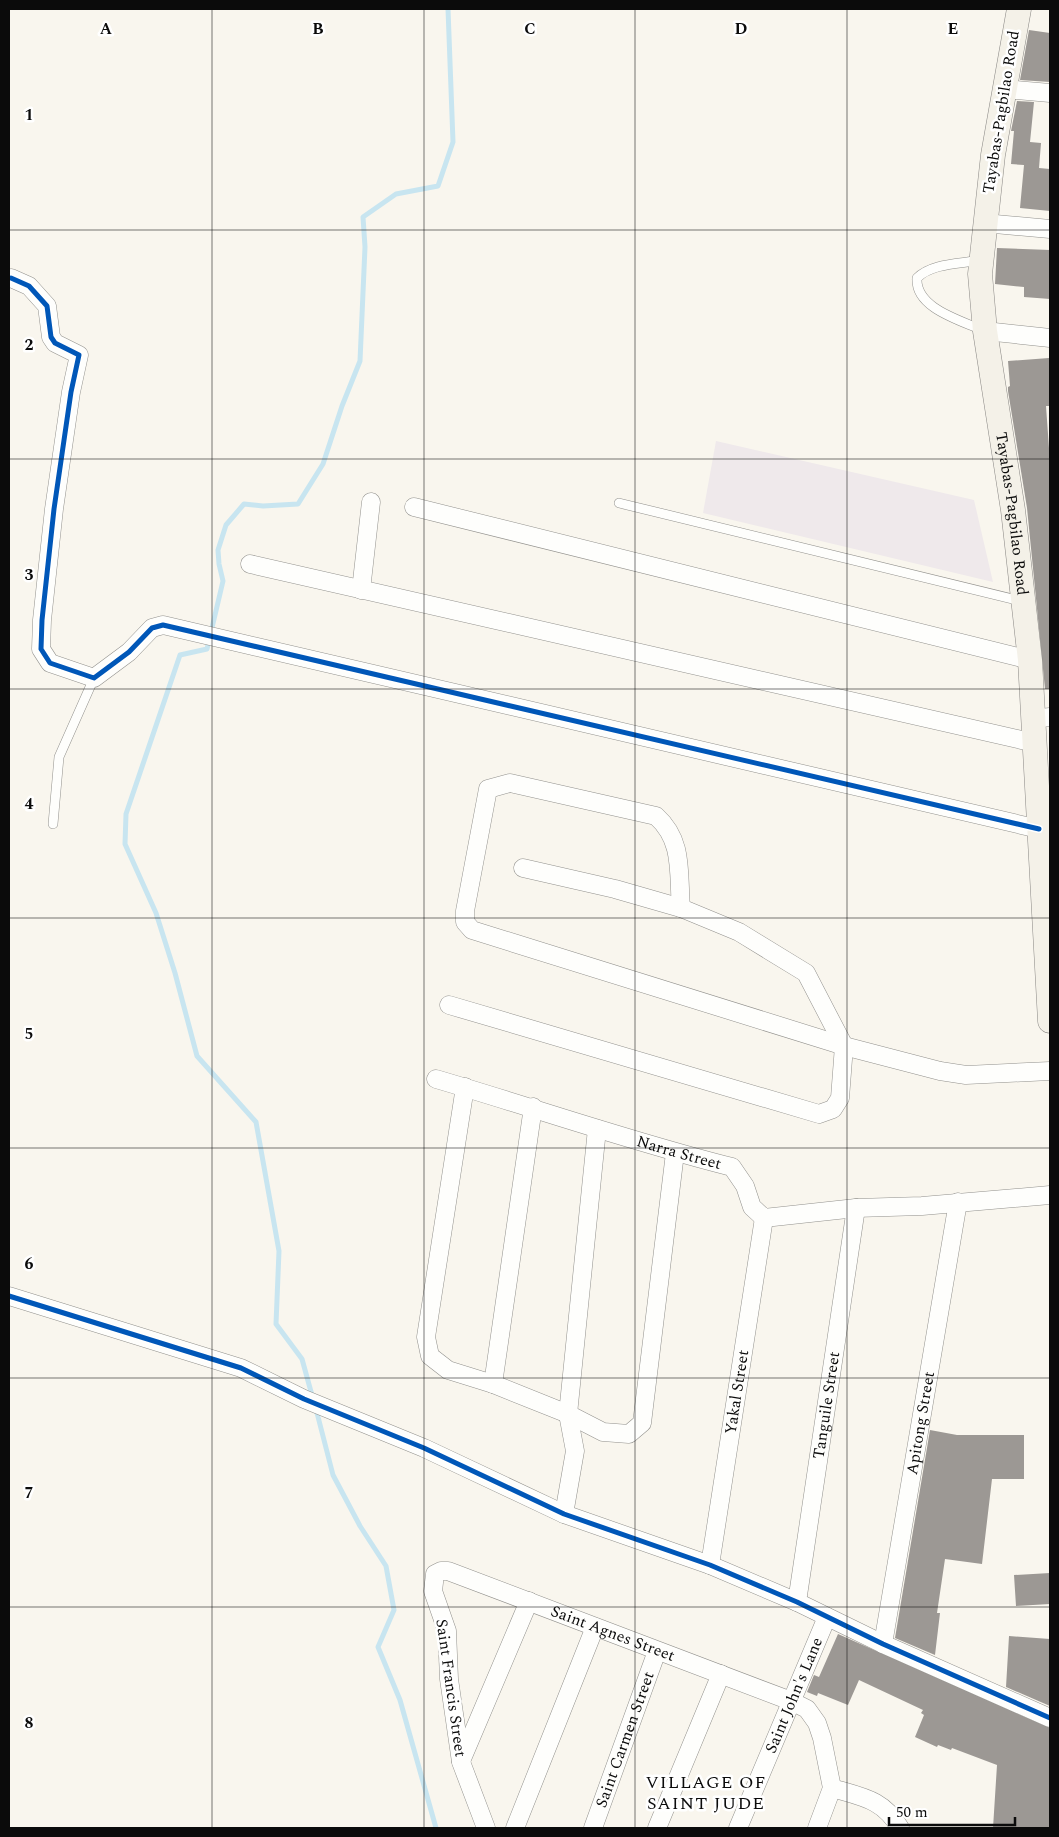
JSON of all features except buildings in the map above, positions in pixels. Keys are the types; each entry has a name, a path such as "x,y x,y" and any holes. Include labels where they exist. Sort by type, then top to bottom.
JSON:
{"main road":[{"name":"Tayabas-Pagbilao Road","path":"1019,9 1004,89 980,260 985,331 1024,601 1030,660 1041,718 1035,744 1039,828 1047,884 1050,1021"}],"street":[{"path":"1004,89 1050,93"},
{"path":"984,223 1050,229"},
{"path":"11,278 29,286 47,306 51,337 55,344 79,355 71,392 54,510 42,620 41,650 50,662 94,678 129,652 152,628 163,625 1039,828"},
{"path":"985,331 1050,338"},
{"path":"361,590 371,502"},
{"path":"414,508 1030,660"},
{"path":"250,564 1035,744"},
{"path":"680,908 677,846 668,826 656,816 510,783 488,789 465,911 465,922 472,930 844,1046 940,1071 966,1075 1050,1071"},
{"path":"449,1005 819,1114 833,1108 840,1098 844,1046 806,973 739,932 680,908 615,889 523,868"},
{"name":"Narra Street","path":"436,1079 533,1107 675,1153 732,1167 746,1186 752,1207 764,1218"},
{"path":"465,1087 426,1337 430,1356 448,1370 493,1384 568,1414 603,1432 629,1434 642,1423 675,1153"},
{"path":"493,1384 533,1107"},
{"path":"564,1514 575,1451 568,1414 597,1129"},
{"path":"764,1218 856,1208 1050,1195"},
{"name":"Apitong Street","path":"883,1644 958,1202"},
{"name":"Tanguile Street","path":"796,1602 856,1208"},
{"name":"Yakal Street","path":"710,1565 764,1218"},
{"path":"9,1296 241,1368 304,1399 424,1448 564,1514 710,1565 796,1602 883,1644 1050,1718"},
{"name":"Saint Agnes Street","path":"436,1574 441,1571 448,1571 791,1701 807,1710 817,1723 832,1788"},
{"name":"Saint Francis Street","path":"436,1574 433,1591 447,1631 449,1679 461,1762 486,1828"},
{"path":"461,1762 529,1601"},
{"name":"Saint John's Lane","path":"738,1828 827,1617"},
{"path":"515,1828 595,1627"},
{"name":"Saint Carmen Street","path":"593,1828 657,1651"},
{"path":"657,1828 720,1674"},
{"path":"817,1828 832,1788 877,1802 892,1814 900,1828"}],"lane":[{"path":"980,260 922,272 917,278 916,287 922,297 933,306 985,331"},
{"path":"619,503 1024,601"},
{"path":"53,824 59,758 94,678"}],"shaded area":[{"path":"716,441 974,500 993,582 703,513"}],"waterway":[{"path":"313,1399 302,1359 276,1324 279,1251 256,1122 197,1056 175,973 156,913 125,844 126,814 180,655 207,649 223,581 218,550 226,525 244,504 263,506 298,504 323,464 342,406 360,361 365,247 363,217 396,194 438,186 453,142 448,9"},
{"path":"316,1409 333,1475 360,1526 386,1566 394,1610 378,1647 400,1700 436,1828"}],"cycle path":[{"path":"11,278 29,286 47,306 51,337 55,343 79,355 71,392 54,509 42,620 41,649 50,663 94,678 129,652 152,628 163,625 1039,829"},
{"path":"9,1296 241,1368 304,1399 424,1448 564,1514 710,1565 797,1602 883,1644 1050,1718"}],"district":[{"name":"VILLAGE OF SAINT JUDE","path":"706,1792"}]}
